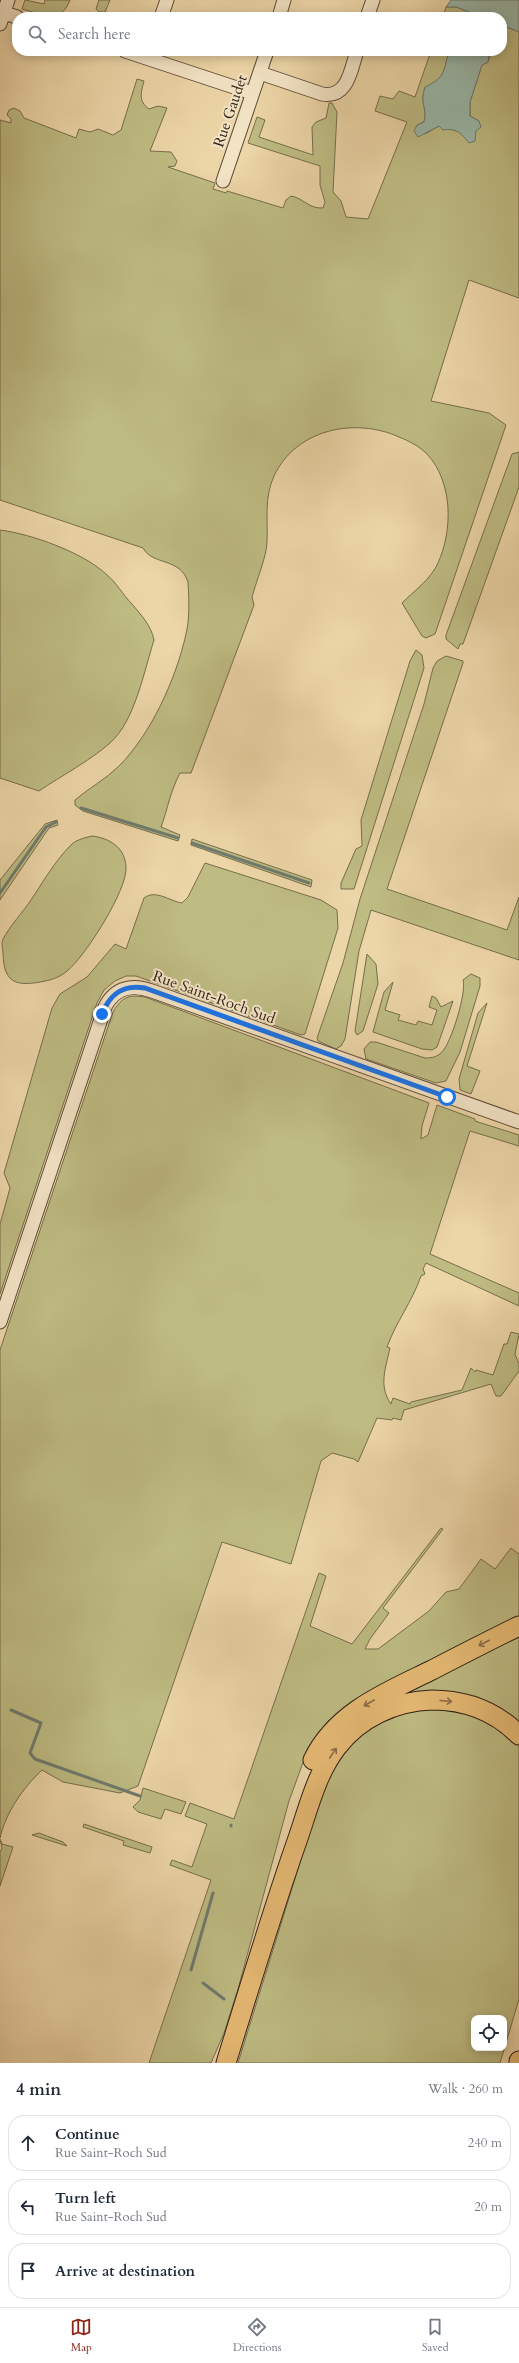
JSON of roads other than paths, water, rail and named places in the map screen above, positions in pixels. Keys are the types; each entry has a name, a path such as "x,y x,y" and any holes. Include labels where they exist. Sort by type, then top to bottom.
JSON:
{"highway":[{"path":"276,1901 305,1780 318,1752 334,1730 356,1710 380,1696 519,1626"},
{"path":"226,2063 276,1901 325,1766 343,1740 366,1721 387,1709 426,1700 466,1704 488,1712 519,1735"}],"street":[{"path":"8,0 2,18 12,17"},
{"path":"163,12 167,0"},
{"path":"280,12 284,0"},
{"path":"369,12 373,0"},
{"path":"152,56 252,93"},
{"name":"Rue Gaudet","path":"223,181 265,56"},
{"path":"260,73 322,94 332,95 344,87 355,56"},
{"name":"Rue Saint-Roch Sud","path":"0,1322 105,1007 112,996 122,989 139,987 152,991 519,1122"}],"waterway":[{"path":"81,808 178,838"},
{"path":"0,893 46,827 56,822"},
{"path":"192,843 309,883"},
{"path":"11,1710 41,1723 30,1753 35,1759 140,1796"},
{"path":"191,1970 213,1893"},
{"path":"203,1983 224,1999"}]}
